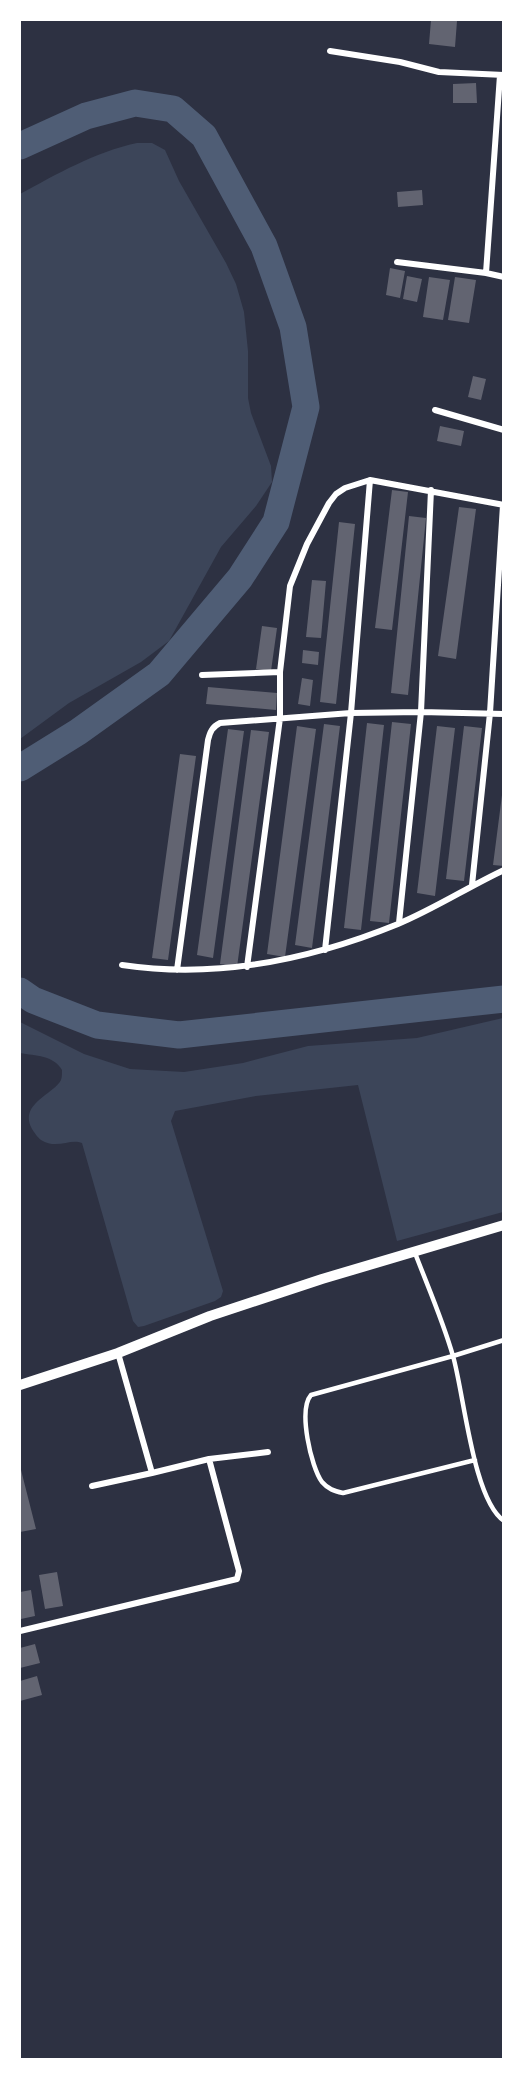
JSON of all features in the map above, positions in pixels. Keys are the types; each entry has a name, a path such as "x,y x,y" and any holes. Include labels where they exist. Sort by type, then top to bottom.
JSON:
{"street":[{"path":"330,51 400,62 439,72 502,75 486,273"},
{"path":"397,262 504,277"},
{"path":"435,410 504,430"},
{"path":"325,950 351,714 370,480"},
{"path":"246,967 280,718 280,672 290,586 307,544 329,503 345,488 370,480 503,505 490,713 472,885"},
{"path":"399,923 421,711 431,490"},
{"path":"202,675 280,672"},
{"path":"177,970 210,731 214,725 280,718 421,711 504,714"},
{"path":"122,965 154,970 246,967 325,950 399,923 504,870"},
{"path":"20,1385 118,1353 210,1316 322,1279 504,1225"},
{"path":"118,1353 152,1473"},
{"path":"92,1486 209,1459 268,1452"},
{"path":"20,1630 237,1579 239,1571 209,1459"}],"lane":[{"path":"414,1251 453,1356 474,1460 492,1510 504,1521"},
{"path":"474,1460 342,1493 327,1487 317,1472 305,1426 304,1411 311,1395 504,1340"}],"shaded area":[{"path":"137,143 152,143 165,150 179,181 236,284 244,312 248,351 248,398 251,413 271,466 272,482 256,506 221,547 169,641 141,662 69,703 20,739 20,194 91,158"},
{"path":"503,1018 503,1212 397,1241 358,1085 256,1096 175,1111 171,1121 223,1291 221,1297 215,1301 144,1326 138,1327 133,1321 82,1143 47,1143 37,1136 29,1120 33,1106 61,1080 62,1070 54,1061 20,1053 20,1022 84,1054 130,1069 184,1072 243,1063 308,1046 417,1038"}],"building":[{"path":"431,20 457,21 455,47 429,44"},
{"path":"476,83 477,103 453,103 453,84"},
{"path":"422,190 423,205 398,207 397,192"},
{"path":"390,268 405,271 400,298 386,295"},
{"path":"407,276 422,279 417,302 403,299"},
{"path":"429,277 450,280 443,320 423,317"},
{"path":"455,277 476,280 469,323 448,320"},
{"path":"473,376 486,379 481,400 468,397"},
{"path":"440,426 464,431 461,446 437,441"},
{"path":"392,490 408,492 392,630 375,628"},
{"path":"459,507 476,509 456,659 438,656"},
{"path":"409,516 426,518 408,695 391,693"},
{"path":"339,522 355,524 336,704 320,702"},
{"path":"312,580 326,581 321,638 306,637"},
{"path":"262,626 277,628 271,671 256,669"},
{"path":"303,650 319,652 318,665 302,663"},
{"path":"302,678 313,680 310,706 298,704"},
{"path":"208,687 277,693 276,710 206,704"},
{"path":"392,722 411,724 389,923 370,921"},
{"path":"367,723 384,725 361,930 344,928"},
{"path":"324,724 340,726 312,948 295,945"},
{"path":"297,726 316,729 285,957 267,954"},
{"path":"437,726 455,728 435,896 417,893"},
{"path":"464,726 482,728 464,881 446,879"},
{"path":"228,729 244,731 213,958 197,955"},
{"path":"251,730 269,732 237,967 220,964"},
{"path":"180,754 196,756 168,960 152,958"},
{"path":"502,795 504,795 504,866 493,865"},
{"path":"20,1466 36,1529 20,1532"},
{"path":"57,1572 63,1606 45,1609 39,1575"},
{"path":"31,1590 35,1616 21,1619 20,1592"},
{"path":"35,1644 40,1663 20,1668 20,1648"},
{"path":"37,1676 42,1695 20,1701 20,1681"}],"waterway":[{"path":"20,146 86,116 135,103 173,109 204,136 264,246 293,327 306,407 276,522 240,578 159,674 78,732 20,768"},
{"path":"20,991 33,1000 97,1025 179,1035 504,999"}]}
